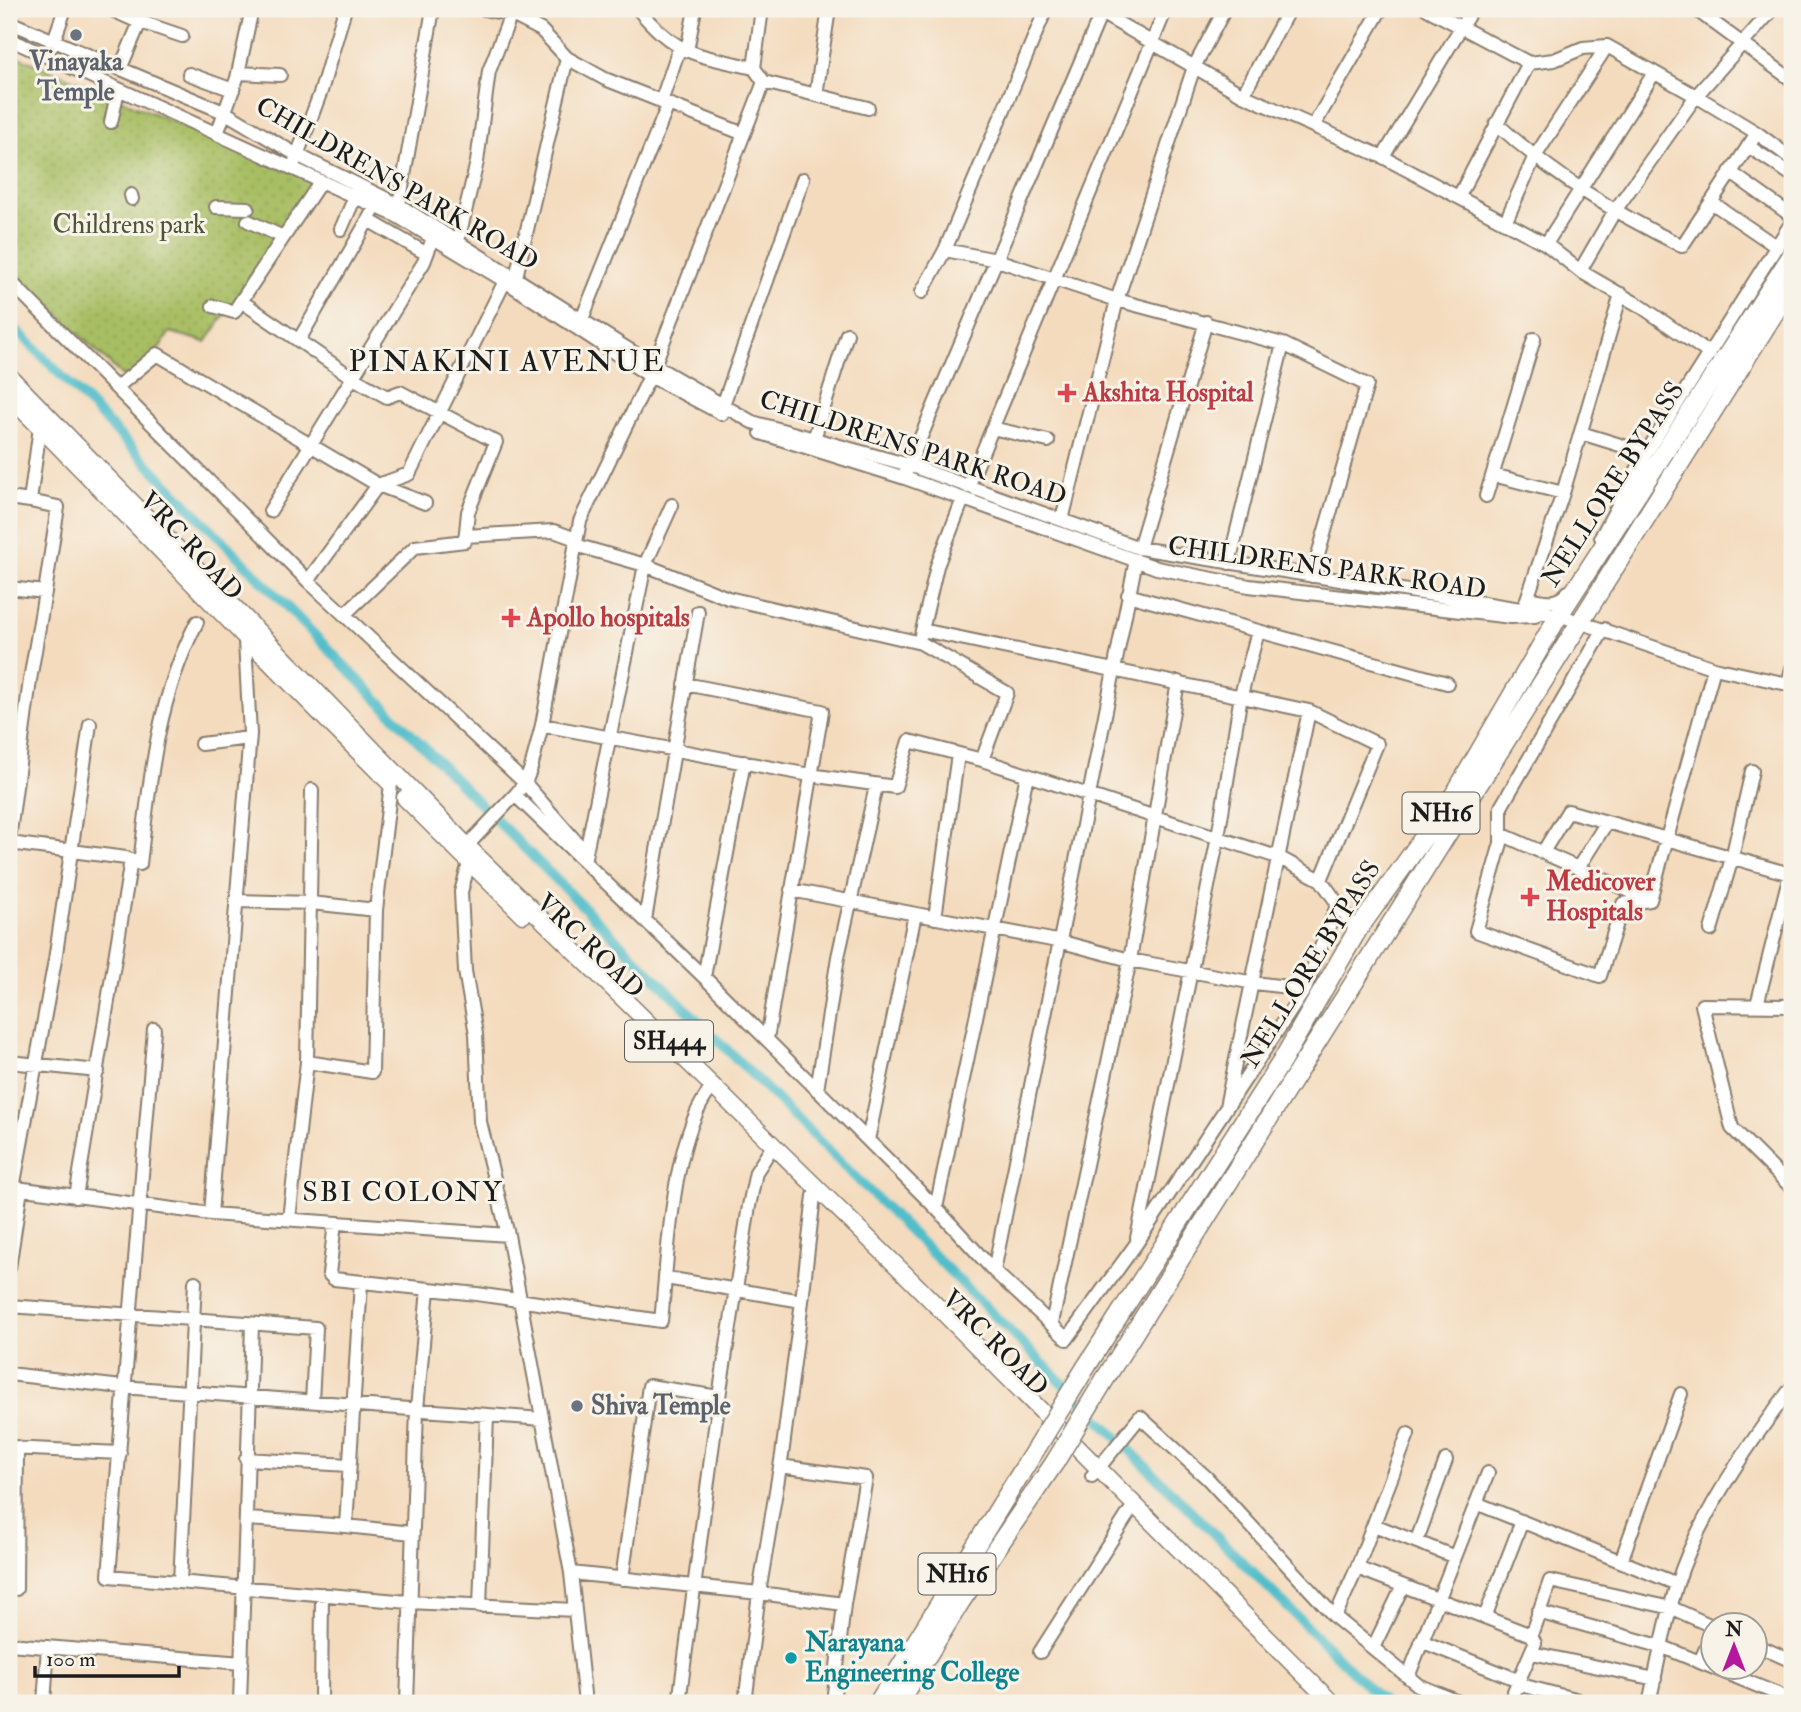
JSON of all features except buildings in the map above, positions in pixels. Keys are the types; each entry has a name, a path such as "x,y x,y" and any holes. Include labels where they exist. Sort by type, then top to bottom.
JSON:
{"highway":[{"name":"NELLORE BYPASS","path":"878,1703 1086,1367 1282,1061 1357,931 1456,792 1559,615 1784,251"},
{"name":"NELLORE BYPASS","path":"898,1703 1055,1462 1792,285"}],"main road":[{"name":"SH444","path":"9,376 251,635 465,854"},
{"name":"VRC ROAD","path":"9,396 251,635 391,784 710,1089 769,1152 1094,1472 1323,1703"},
{"name":"SH444","path":"710,1089 1035,1402 1094,1472 1332,1703"}],"street":[{"path":"49,57 65,9"},
{"path":"110,9 181,36"},
{"path":"217,134 233,90 252,9"},
{"path":"292,168 321,91 345,9"},
{"path":"399,205 433,9"},
{"path":"484,9 512,12 541,30 567,58 605,79 744,134"},
{"path":"638,9 660,35 683,50 754,68 764,82 869,108"},
{"path":"582,319 664,104 695,9"},
{"path":"754,68 762,9"},
{"path":"816,95 829,9"},
{"path":"922,292 944,250 1046,9"},
{"path":"921,636 937,566 965,493 1166,9"},
{"path":"1062,520 1117,300 1194,67 1225,9"},
{"path":"1243,95 1289,9"},
{"path":"1314,125 1381,9"},
{"path":"1427,9 1529,64 1554,60 1583,48 1607,46 1757,133 1792,159"},
{"path":"1383,157 1472,9"},
{"path":"1695,9 1792,80"},
{"path":"1580,271 1614,212 1696,96 1773,9"},
{"path":"907,472 1099,10 1243,95 1383,157 1546,244 1580,271 1621,294 1710,354"},
{"path":"458,241 477,162 489,71 512,12"},
{"path":"120,69 135,17"},
{"name":"CHILDRENS PARK ROAD","path":"9,22 226,113 297,155 399,205 458,241 510,279 652,371 754,431 907,472"},
{"path":"9,39 376,206 510,279"},
{"path":"1505,223 1534,158 1607,46"},
{"path":"308,581 377,485 409,474 510,279 567,58"},
{"path":"1459,196 1529,64"},
{"path":"238,72 280,75"},
{"path":"1546,244 1654,73"},
{"path":"189,74 233,90"},
{"path":"585,1703 571,1573 508,1235 480,1122 476,1034 465,971 461,892 465,854 480,832 525,783 542,725 580,522 652,371 764,82"},
{"path":"111,122 118,90"},
{"path":"1496,123 1534,158 1581,191 1614,212 1682,246 1757,133"},
{"path":"1748,146 1792,175"},
{"path":"1730,172 1792,216"},
{"path":"723,405 803,179"},
{"path":"213,306 234,312 321,181"},
{"path":"341,229 355,197"},
{"path":"1711,202 1784,251"},
{"path":"299,340 376,206"},
{"path":"216,207 248,215 283,237"},
{"path":"368,220 427,254"},
{"path":"1523,608 1562,600 1577,581 1646,453 1710,354 1784,251 1792,222"},
{"path":"270,511 353,378 427,254 433,238"},
{"path":"944,250 997,260 1117,300 1283,344 1367,384 1312,576"},
{"name":"CHILDRENS PARK ROAD","path":"510,279 520,291 582,319 652,371 752,422 814,439 1138,554 1228,563 1559,615 1714,667 1790,685"},
{"path":"9,280 308,581 525,783 585,857 645,920 936,1208 994,1271 1067,1339 1136,1244 1305,989 1338,903"},
{"path":"1523,608 1563,493 1621,294"},
{"path":"241,301 353,378 387,397 400,392 496,442 468,512 465,541 415,547 345,614"},
{"path":"994,1271 1062,942 1091,795 1112,668 1128,596 1206,322"},
{"path":"814,439 847,334"},
{"path":"1486,496 1534,339"},
{"path":"1228,563 1283,344"},
{"path":"116,388 157,354 377,485 425,503"},
{"path":"30,501 40,427"},
{"path":"992,428 1048,441"},
{"path":"1581,433 1646,453"},
{"path":"1493,475 1563,493"},
{"name":"CHILDRENS PARK ROAD","path":"965,493 1062,520 1138,554 1157,568 1249,586 1523,608"},
{"path":"9,498 58,506 9,841 131,860 140,864 153,750 176,663 197,622"},
{"path":"585,857 645,565 672,505"},
{"path":"465,536 554,531 576,542 645,565 728,598 921,636 1112,668 1309,711 1377,744 1321,880"},
{"path":"9,589 45,592"},
{"path":"1128,596 1447,683"},
{"path":"645,920 698,612"},
{"path":"1604,629 1501,807 1501,834 1476,931 1600,976 1623,904 1650,900"},
{"path":"1136,1244 1218,837 1241,695 1258,631"},
{"path":"211,1214 249,738 251,635"},
{"path":"921,636 1007,693 982,760"},
{"path":"1650,900 1714,667"},
{"path":"1790,685 1792,668"},
{"path":"1052,1323 1130,960 1178,682"},
{"path":"685,684 822,711 767,1039"},
{"path":"1224,1110 1254,983 1309,711"},
{"path":"9,1268 14,1188 90,724"},
{"path":"542,725 673,747 810,775 895,787 909,741 982,760 1280,858 1321,880 1357,931"},
{"path":"201,744 249,738"},
{"path":"935,918 958,754"},
{"path":"704,977 744,762"},
{"path":"1711,930 1732,858 1752,771"},
{"path":"936,1208 1027,775"},
{"path":"307,1062 372,1072 376,910 391,784"},
{"path":"817,1090 838,957 853,901 876,786"},
{"path":"289,1219 307,1062 312,790"},
{"path":"511,799 585,857"},
{"path":"1542,852 1568,811 1732,858 1791,871 1757,1005"},
{"path":"1578,868 1607,822"},
{"path":"1501,834 1650,900"},
{"path":"76,1197 131,860"},
{"path":"791,890 1062,942 1130,960 1254,983 1305,989"},
{"path":"236,901 311,903 376,910"},
{"path":"868,1140 915,914"},
{"path":"1792,1006 1702,1005 1732,1128 1792,1188"},
{"path":"154,1029 141,1204 122,1387 120,1453 109,1576 409,1602 575,1610"},
{"path":"9,1062 98,1071"},
{"path":"335,1223 329,1274 334,1279 520,1300 661,1321 680,1164 699,1105 710,1089"},
{"path":"679,1703 719,1397 756,1172 769,1152"},
{"path":"14,1188 211,1214 508,1235"},
{"path":"745,1703 759,1593 780,1466 814,1196"},
{"path":"666,1278 802,1301"},
{"path":"180,1582 195,1282"},
{"path":"346,1526 360,1282"},
{"path":"407,1703 417,1409 428,1289"},
{"path":"9,1306 316,1328 312,1401"},
{"path":"240,1703 248,1519 246,1459 252,1397 252,1324"},
{"path":"9,1374 122,1387 542,1419"},
{"path":"622,1579 649,1386 719,1397"},
{"path":"1650,1703 1677,1584 1703,1522 1768,1418 1792,1387"},
{"path":"1621,1561 1681,1394"},
{"path":"480,1606 487,1415"},
{"path":"1094,1472 1140,1417 1207,1478 1335,1617 1418,1685 1461,1703"},
{"path":"1335,1617 1357,1568 1408,1434"},
{"path":"16,1589 13,1448 120,1453"},
{"path":"246,1459 349,1465"},
{"path":"1418,1540 1446,1460"},
{"path":"780,1466 866,1478 844,1604 833,1703"},
{"path":"1408,1677 1488,1473"},
{"path":"1476,1503 1677,1584"},
{"path":"1040,1652 1130,1511"},
{"path":"248,1519 412,1533"},
{"path":"1485,1617 1522,1521"},
{"path":"1374,1525 1418,1540 1455,1557"},
{"path":"1357,1568 1531,1635 1535,1643 1532,1653 1509,1703"},
{"path":"571,1573 844,1604"},
{"path":"1531,1635 1550,1581 1672,1608 1700,1622"},
{"path":"1373,1648 1403,1586"},
{"path":"321,1703 322,1594"},
{"path":"1538,1612 1663,1647 1700,1662"},
{"path":"1421,1641 1518,1682 1590,1703"},
{"path":"9,1644 242,1663"},
{"path":"44,1703 48,1647"},
{"path":"1770,1651 1792,1661"},
{"path":"1532,1653 1655,1679"},
{"path":"1744,1680 1792,1700"}],"green space":[{"name":"Childrens park","path":"9,53 316,181 206,342 170,332 133,386 9,268"}],"waterway":[{"path":"9,322 461,785 1384,1703"}],"place":[{"name":"Vinayaka Temple","path":"76,35"},
{"name":"Akshita Hospital","path":"1067,393"},
{"name":"Apollo hospitals","path":"511,618"},
{"name":"Medicover Hospitals","path":"1530,897"},
{"name":"Shiva Temple","path":"577,1406"},
{"name":"Narayana Engineering College","path":"791,1658"}],"district":[{"name":"PINAKINI AVENUE","path":"507,361"},
{"name":"SBI COLONY","path":"403,1192"}]}
